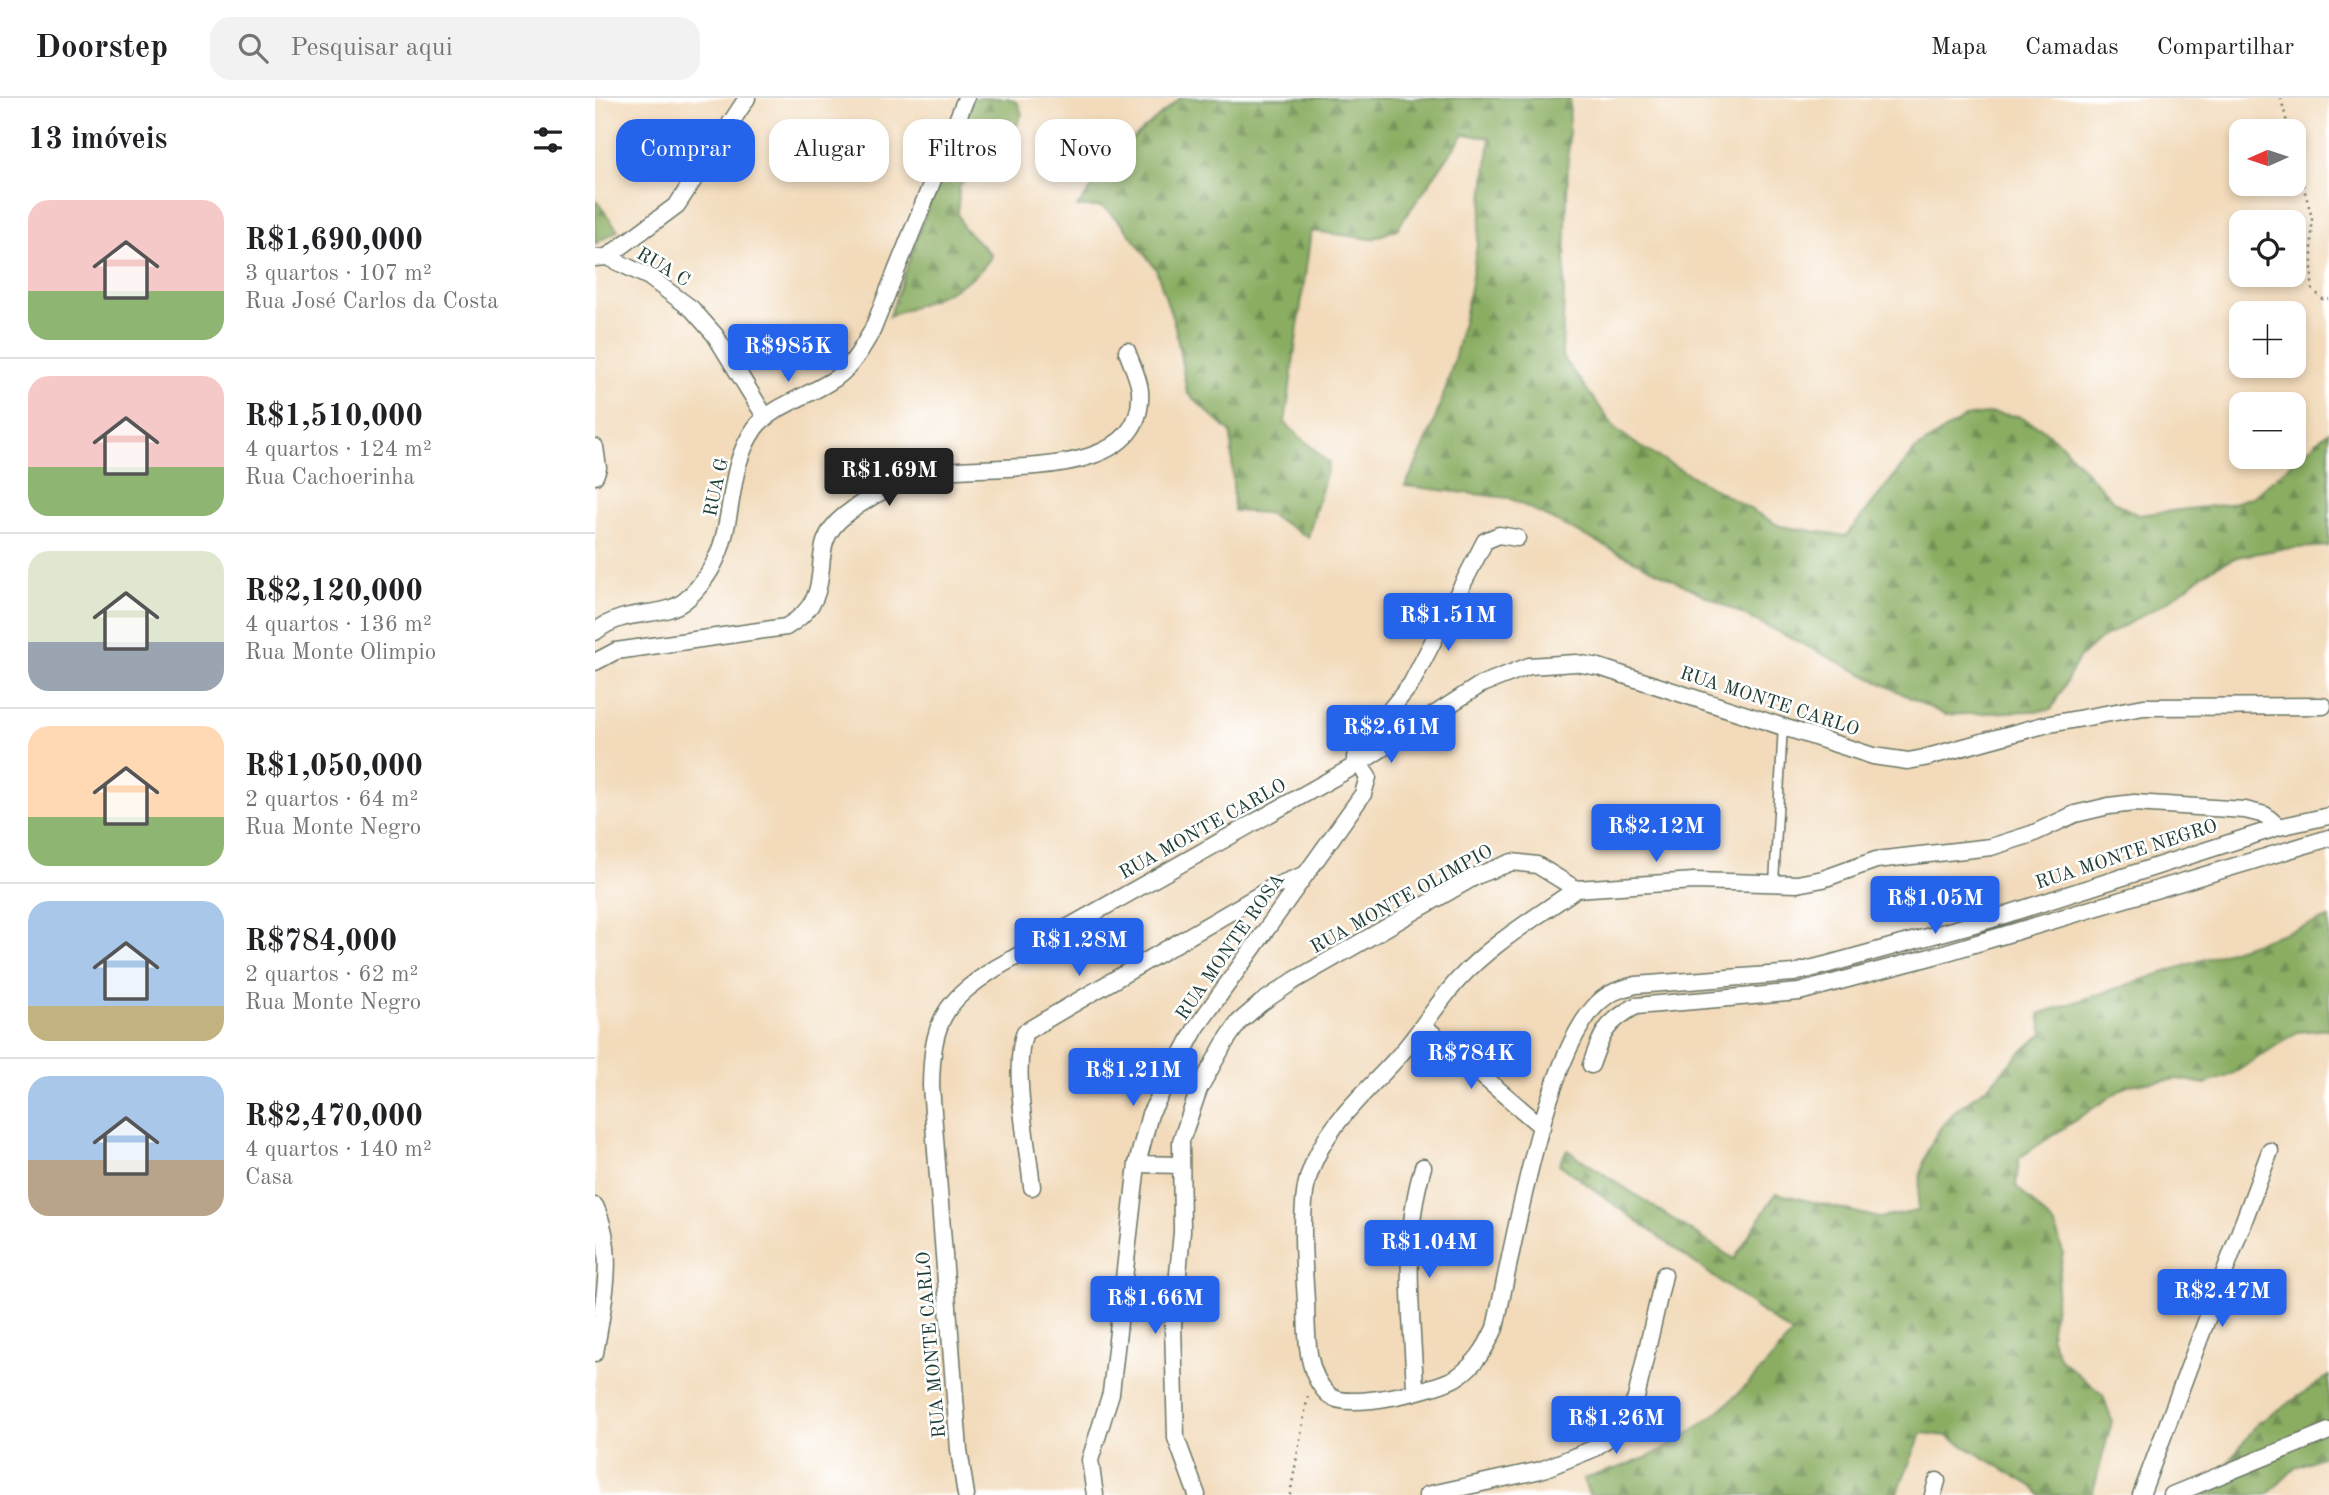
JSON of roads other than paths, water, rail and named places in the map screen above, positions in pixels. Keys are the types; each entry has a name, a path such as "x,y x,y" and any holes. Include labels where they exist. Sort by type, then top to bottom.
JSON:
{"street":[{"path":"601,258 677,205 747,98"},
{"name":"RUA G","path":"595,632 627,614 668,610 679,604 708,575 726,539 737,471 750,437 766,418 836,378 858,354 877,319 966,98"},
{"name":"RUA C","path":"601,258 649,277 692,309 715,335 766,418"},
{"path":"595,662 617,651 786,627 798,620 816,601 823,546 831,528 888,487 945,471 1068,464 1099,454 1121,438 1139,414 1140,389 1127,351"},
{"path":"595,447 598,468 595,476"},
{"path":"1358,764 1356,752 1411,684 1485,541 1491,536 1499,535 1517,538"},
{"name":"RUA MONTE CARLO","path":"966,1495 956,1410 931,1086 932,1056 938,1028 948,1008 963,989 996,968 1358,764 1480,685 1529,666 1550,663 1599,667 1873,756 1908,761 2045,725 2135,708 2179,705 2323,706"},
{"name":"RUA MONTE ROSA","path":"1095,1495 1090,1460 1111,1392 1137,1164 1150,1114 1184,1048 1366,788 1368,777 1358,764"},
{"path":"1576,889 1684,881 1811,882 1876,860 1991,847 2032,834 2083,811 2134,803 2245,810 2265,815 2279,827"},
{"name":"RUA MONTE NEGRO","path":"1576,889 1475,963 1447,993 1423,1026 1332,1127 1308,1175 1305,1194 1305,1288 1313,1368 1331,1396 1365,1403 1415,1390 1455,1378 1484,1352 1495,1328 1542,1127 1571,1044 1585,1018 1615,990 1636,985 1794,972 1829,964 1992,919 2279,827 2329,816"},
{"path":"1591,1065 1602,1034 1616,1017 1636,1006 1799,992 1934,956 2329,838"},
{"name":"RUA MONTE OLIMPIO","path":"1197,1495 1176,1438 1173,1326 1182,1233 1181,1141 1199,1088 1224,1044 1239,1022 1261,1003 1500,865 1522,861 1537,865 1576,889"},
{"path":"1032,1187 1020,1070 1021,1043 1025,1032 1273,887 1306,874"},
{"path":"1423,1026 1542,1127"},
{"path":"2141,1495 2270,1151"},
{"path":"1137,1164 1180,1165"},
{"path":"1415,1390 1409,1232 1413,1200 1423,1167"},
{"path":"595,1206 604,1224 608,1252 595,1353"},
{"path":"1427,1495 1541,1469 1593,1449 1624,1427 1636,1398 1664,1275"},
{"path":"2172,1495 2329,1431"},
{"path":"1084,1495 1090,1460"}],"lane":[{"path":"1774,883 1783,725"}]}
